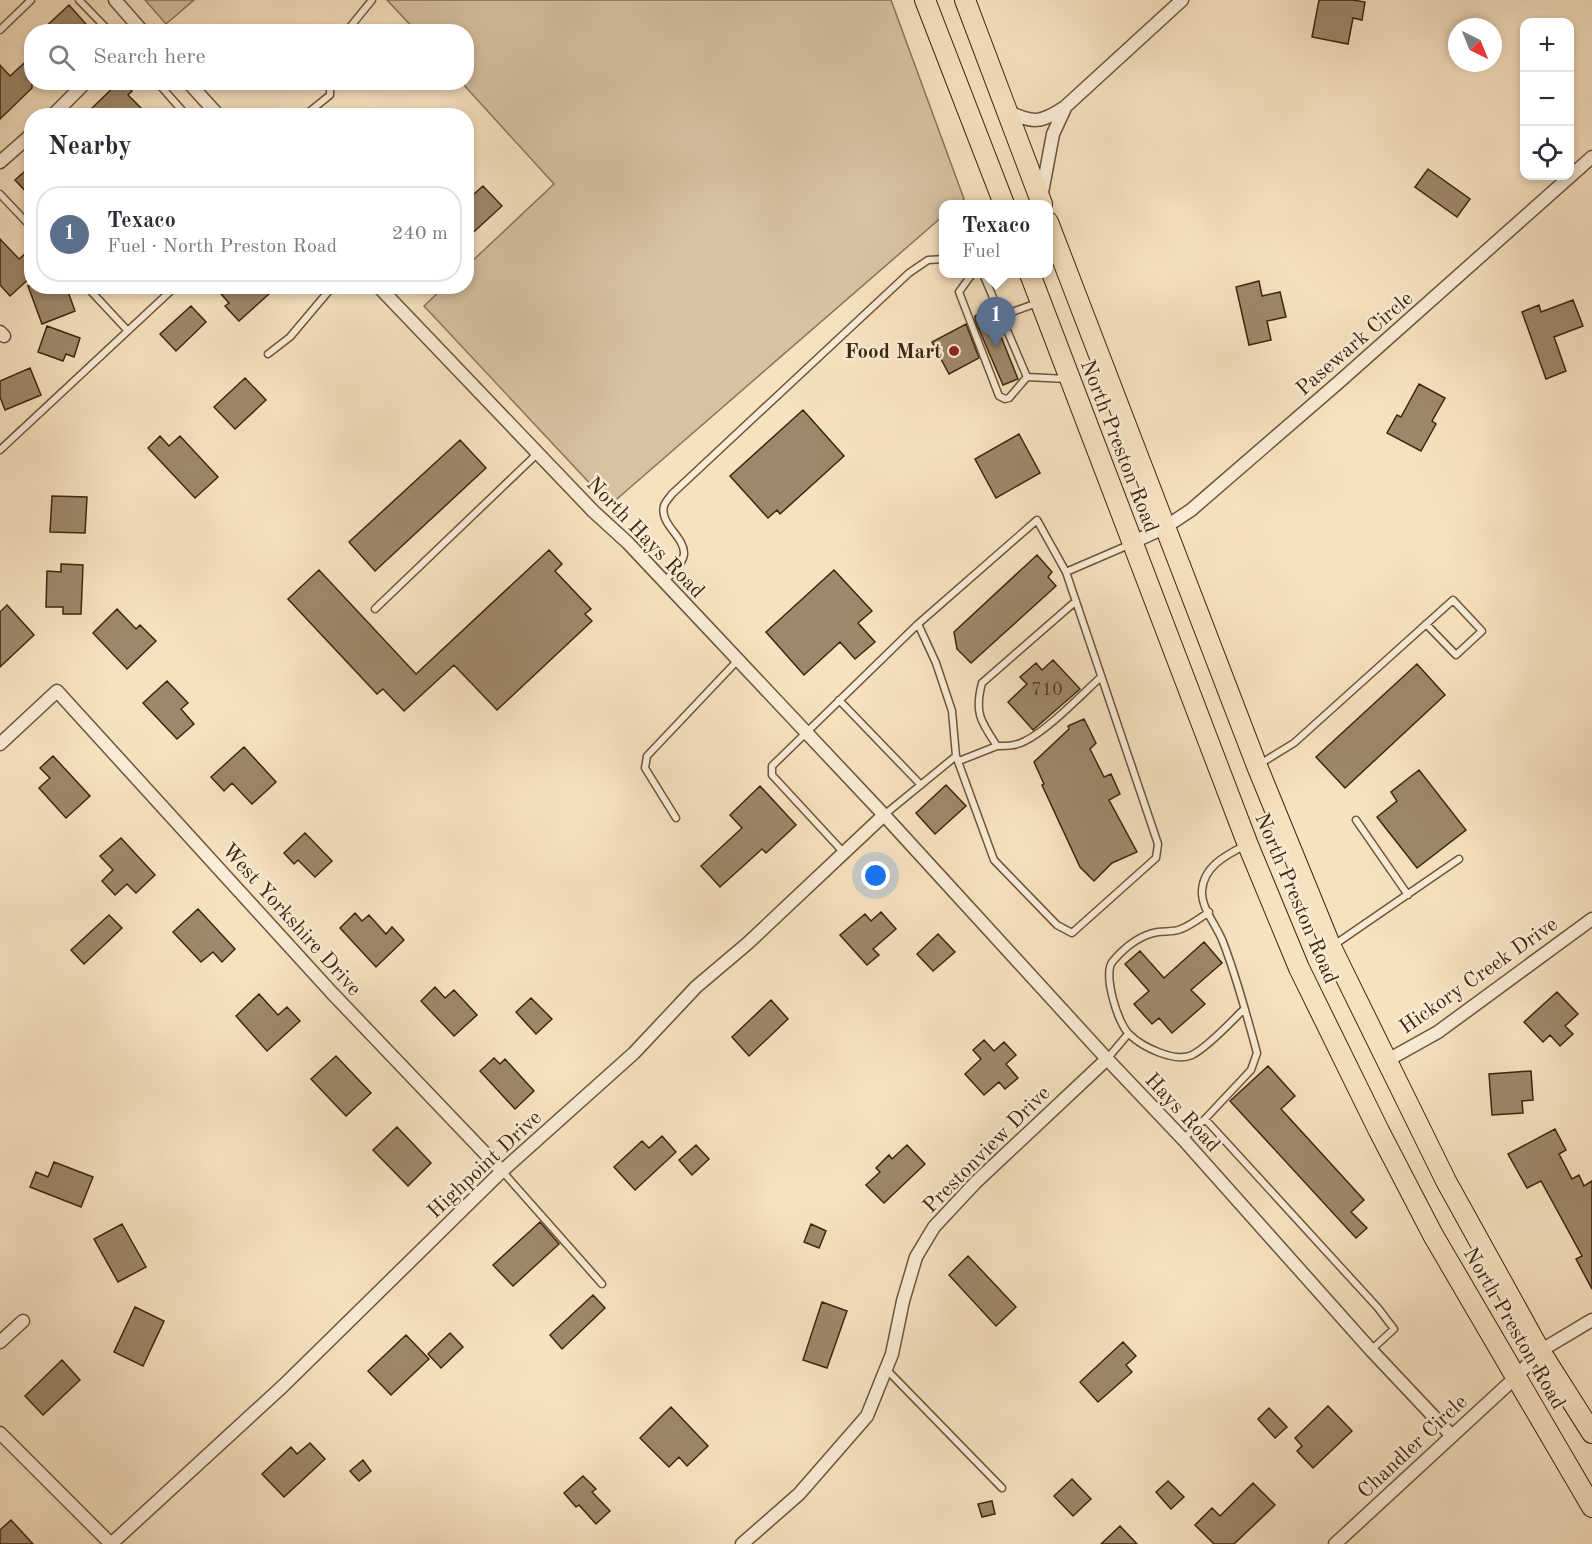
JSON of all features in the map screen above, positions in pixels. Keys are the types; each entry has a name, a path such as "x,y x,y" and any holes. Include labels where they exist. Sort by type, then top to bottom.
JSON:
{"main road":[{"path":"925,0 1002,200"},
{"path":"964,0 1040,200"},
{"name":"North Preston Road","path":"1053,235 1164,528 1331,947 1446,1181 1540,1351 1592,1433"},
{"name":"North Preston Road","path":"1032,278 1131,543 1248,845 1299,968 1379,1131 1443,1253 1592,1507"}],"street":[{"path":"115,0 136,24"},
{"path":"1007,111 1020,118 1035,121 1048,119 1065,107 1182,0"},
{"path":"60,108 78,90"},
{"path":"195,90 212,108"},
{"path":"1042,200 1053,134 1065,107"},
{"path":"0,162 24,141"},
{"name":"Pasewark Circle","path":"1131,543 1164,528 1191,510 1592,157"},
{"name":"North Hays Road","path":"386,294 664,582 884,815"},
{"name":"West Yorkshire Drive","path":"0,744 57,691 332,993 502,1172"},
{"name":"Highpoint Drive","path":"111,1544 284,1385 502,1172 634,1053 696,987 748,943 884,815"},
{"name":"Hays Road","path":"884,815 1183,1139 1371,1350 1452,1436"},
{"name":"Hickory Creek Drive","path":"1386,1060 1438,1032 1592,919"},
{"name":"Prestonview Drive","path":"742,1544 799,1494 867,1416 892,1354 903,1301 916,1257 934,1227 976,1182 1107,1059"},
{"name":"Chandler Circle","path":"1335,1544 1516,1377 1540,1351 1592,1320"},
{"path":"0,1342 23,1321"},
{"path":"0,1433 111,1544"}],"lane":[{"path":"0,30 32,0"},
{"path":"79,0 102,24"},
{"path":"352,24 372,0"},
{"path":"164,90 179,108"},
{"path":"314,108 330,95 330,90"},
{"path":"0,194 24,220"},
{"path":"664,582 682,561 684,553 679,540 665,519 664,507 672,494 909,273 928,260 939,259"},
{"path":"969,278 959,292 999,396 1009,398 1027,377"},
{"path":"985,278 1027,377"},
{"path":"93,294 128,331"},
{"path":"0,450 167,294"},
{"path":"268,354 290,337 326,294"},
{"path":"1001,316 1040,302"},
{"path":"1027,377 1069,379"},
{"path":"375,609 538,453"},
{"path":"845,854 772,775 772,766 918,624 1037,520 1066,572 1158,844 1156,858 1072,933 1058,925 994,860 957,759 952,711 936,663 918,624"},
{"path":"1066,572 1131,543"},
{"path":"1257,766 1294,743 1426,624 1453,600 1482,631 1455,655 1426,624"},
{"path":"998,746 982,723 978,712 978,698 982,683 1076,601"},
{"path":"676,818 645,768 647,756 738,660"},
{"path":"884,815 957,759 998,746 1025,741 1040,731 1101,677"},
{"path":"839,700 921,785"},
{"path":"1356,820 1408,895"},
{"path":"1183,1139 1251,1070 1257,1053 1223,941 1202,892 1205,878 1221,858 1248,845"},
{"path":"1331,947 1459,859"},
{"path":"1209,912 1180,930 1155,933 1137,939 1110,963 1108,975 1117,1012 1128,1034 1156,1051 1175,1058 1192,1055 1244,1009"},
{"path":"1107,1059 1128,1034"},
{"path":"1205,1119 1371,1300 1394,1329 1371,1350"},
{"path":"502,1172 602,1284"},
{"path":"886,1369 1002,1488"}],"shaded area":[{"path":"145,0 194,0 166,24"},
{"path":"387,0 891,0 964,199 939,200 939,219 610,505 424,306 437,294 474,294 474,259 554,184 468,90 474,90 474,24 409,24"}],"building":[{"path":"1319,0 1365,2 1362,20 1353,18 1348,44 1312,37"},
{"path":"69,5 86,24 49,24"},
{"path":"24,63 24,90 30,90 0,119 0,65 10,76"},
{"path":"111,90 131,90 128,95 141,108 92,108"},
{"path":"1428,169 1470,199 1457,217 1415,187"},
{"path":"24,172 24,190 15,180"},
{"path":"483,186 502,206 474,232 474,194"},
{"path":"0,239 19,259 24,255 24,283 10,296 0,285"},
{"path":"1259,281 1262,296 1280,292 1286,317 1267,321 1271,340 1249,345 1236,287"},
{"path":"31,294 69,294 75,311 42,324"},
{"path":"221,294 269,294 239,321 225,306 229,303"},
{"path":"1573,300 1583,326 1554,337 1566,371 1546,379 1522,312 1539,305 1541,312"},
{"path":"191,306 206,322 176,351 160,334"},
{"path":"990,309 1018,379 1003,385 975,320 975,316"},
{"name":"Food Mart","path":"966,324 979,358 949,374 932,342"},
{"path":"47,326 80,338 74,357 66,354 63,361 38,352"},
{"path":"30,368 41,395 5,410 0,397 0,381"},
{"path":"245,378 266,400 235,429 214,407"},
{"path":"1419,384 1445,398 1432,421 1436,424 1421,451 1387,433 1397,415 1401,417"},
{"path":"803,410 844,456 780,514 777,510 768,518 730,476"},
{"path":"1019,434 1040,473 996,498 975,459"},
{"path":"160,436 169,446 180,436 218,477 195,498 148,448"},
{"path":"460,440 486,468 375,571 349,542"},
{"path":"52,496 87,497 85,533 50,532"},
{"path":"549,550 562,564 555,571 591,609 585,614 592,621 497,710 454,665 404,711 383,689 377,694 288,599 319,570 416,674"},
{"path":"1037,555 1052,572 1048,577 1056,586 971,663 957,649 954,632"},
{"path":"61,564 83,565 81,614 63,614 63,607 46,607 47,571 61,572"},
{"path":"834,570 872,611 858,623 875,642 855,659 840,642 804,675 766,632"},
{"path":"7,605 34,635 0,667 0,612"},
{"path":"117,609 136,629 140,625 156,641 127,669 93,633"},
{"path":"1053,660 1080,689 1033,730 1008,702 1027,684 1020,677 1036,663 1042,670"},
{"path":"1417,664 1445,695 1345,788 1316,757"},
{"path":"167,681 188,703 181,709 194,724 177,739 143,703"},
{"path":"1084,719 1096,743 1090,749 1104,777 1111,774 1120,794 1109,800 1137,852 1112,863 1094,881 1080,867 1042,785 1044,784 1034,762 1069,729 1068,726"},
{"path":"244,747 276,782 252,804 232,783 224,791 211,777"},
{"path":"53,756 90,796 66,818 39,788 50,778 40,768"},
{"path":"1419,770 1466,830 1417,868 1377,817 1397,801 1391,792"},
{"path":"946,785 966,806 935,834 916,813"},
{"path":"760,786 796,825 766,853 762,849 720,887 701,866 742,828 730,815"},
{"path":"305,833 332,861 315,877 298,860 294,864 284,853"},
{"path":"121,838 155,875 136,893 127,884 115,895 102,881 113,870 100,856"},
{"path":"198,909 235,949 222,962 213,952 201,962 173,932"},
{"path":"881,912 896,929 873,949 879,955 867,965 840,935 865,914 871,921"},
{"path":"355,913 362,921 369,915 386,934 392,927 404,940 376,967 340,928"},
{"path":"109,915 122,928 84,964 71,950"},
{"path":"938,934 955,952 933,971 917,954"},
{"path":"1204,942 1222,963 1191,990 1205,1004 1172,1033 1159,1018 1152,1024 1134,1004 1149,991 1125,964 1140,951 1164,978"},
{"path":"435,987 445,998 454,990 477,1015 454,1036 421,1001"},
{"path":"1557,992 1578,1014 1565,1026 1573,1034 1560,1046 1550,1035 1543,1042 1524,1022"},
{"path":"259,994 278,1015 287,1007 300,1021 267,1051 236,1016"},
{"path":"531,998 552,1019 536,1034 516,1012"},
{"path":"771,1000 788,1019 749,1056 732,1037"},
{"path":"984,1040 994,1051 1004,1042 1016,1055 1006,1064 1018,1078 1005,1089 999,1082 984,1095 965,1074 981,1059 973,1050"},
{"path":"336,1056 371,1093 346,1116 311,1079"},
{"path":"494,1058 500,1064 505,1059 534,1091 515,1109 480,1071"},
{"path":"1268,1066 1295,1096 1281,1109 1364,1200 1351,1212 1367,1228 1356,1238 1230,1101"},
{"path":"1531,1071 1533,1100 1522,1101 1523,1113 1492,1115 1489,1074"},
{"path":"397,1127 431,1163 408,1186 373,1150"},
{"path":"1555,1129 1566,1150 1559,1154 1572,1179 1579,1175 1584,1186 1592,1181 1592,1289 1576,1259 1582,1256 1541,1181 1527,1188 1508,1154"},
{"path":"662,1136 676,1152 635,1190 614,1167 642,1141 649,1148"},
{"path":"696,1145 709,1159 692,1175 679,1160"},
{"path":"907,1145 925,1164 884,1203 866,1185 880,1172 876,1168 889,1155 892,1159"},
{"path":"54,1162 93,1177 81,1207 30,1187 36,1172 48,1177"},
{"path":"540,1222 559,1244 513,1286 493,1265"},
{"path":"122,1224 146,1267 118,1282 94,1239"},
{"path":"811,1224 826,1231 819,1248 804,1242"},
{"path":"968,1256 1016,1307 996,1326 949,1275"},
{"path":"593,1295 605,1308 562,1349 550,1335"},
{"path":"822,1302 847,1311 827,1368 803,1360"},
{"path":"135,1307 164,1321 143,1366 114,1352"},
{"path":"450,1333 463,1347 441,1368 428,1354"},
{"path":"406,1335 429,1359 391,1395 368,1371"},
{"path":"1123,1342 1136,1356 1126,1365 1132,1372 1098,1402 1080,1382"},
{"path":"62,1360 80,1380 43,1415 25,1396"},
{"path":"1328,1406 1352,1431 1313,1468 1297,1451 1302,1446 1295,1438"},
{"path":"671,1407 708,1446 687,1466 679,1457 669,1467 640,1438"},
{"path":"1269,1408 1287,1427 1275,1438 1258,1419"},
{"path":"310,1443 325,1459 284,1497 262,1474 291,1447 297,1454"},
{"path":"363,1460 371,1471 359,1481 350,1471"},
{"path":"583,1476 596,1489 592,1492 610,1511 596,1524 579,1505 576,1507 564,1493"},
{"path":"1072,1479 1091,1499 1073,1516 1054,1496"},
{"path":"1168,1481 1184,1497 1171,1509 1156,1492"},
{"path":"1253,1483 1275,1505 1234,1544 1214,1544 1195,1525 1212,1508 1220,1516"},
{"path":"992,1501 995,1514 982,1517 978,1504"},
{"path":"11,1520 33,1544 0,1544 0,1530"},
{"path":"1120,1526 1137,1544 1101,1544"}],"place":[{"name":"Texaco","path":"996,347"},
{"name":"Food Mart","path":"954,351"}]}
